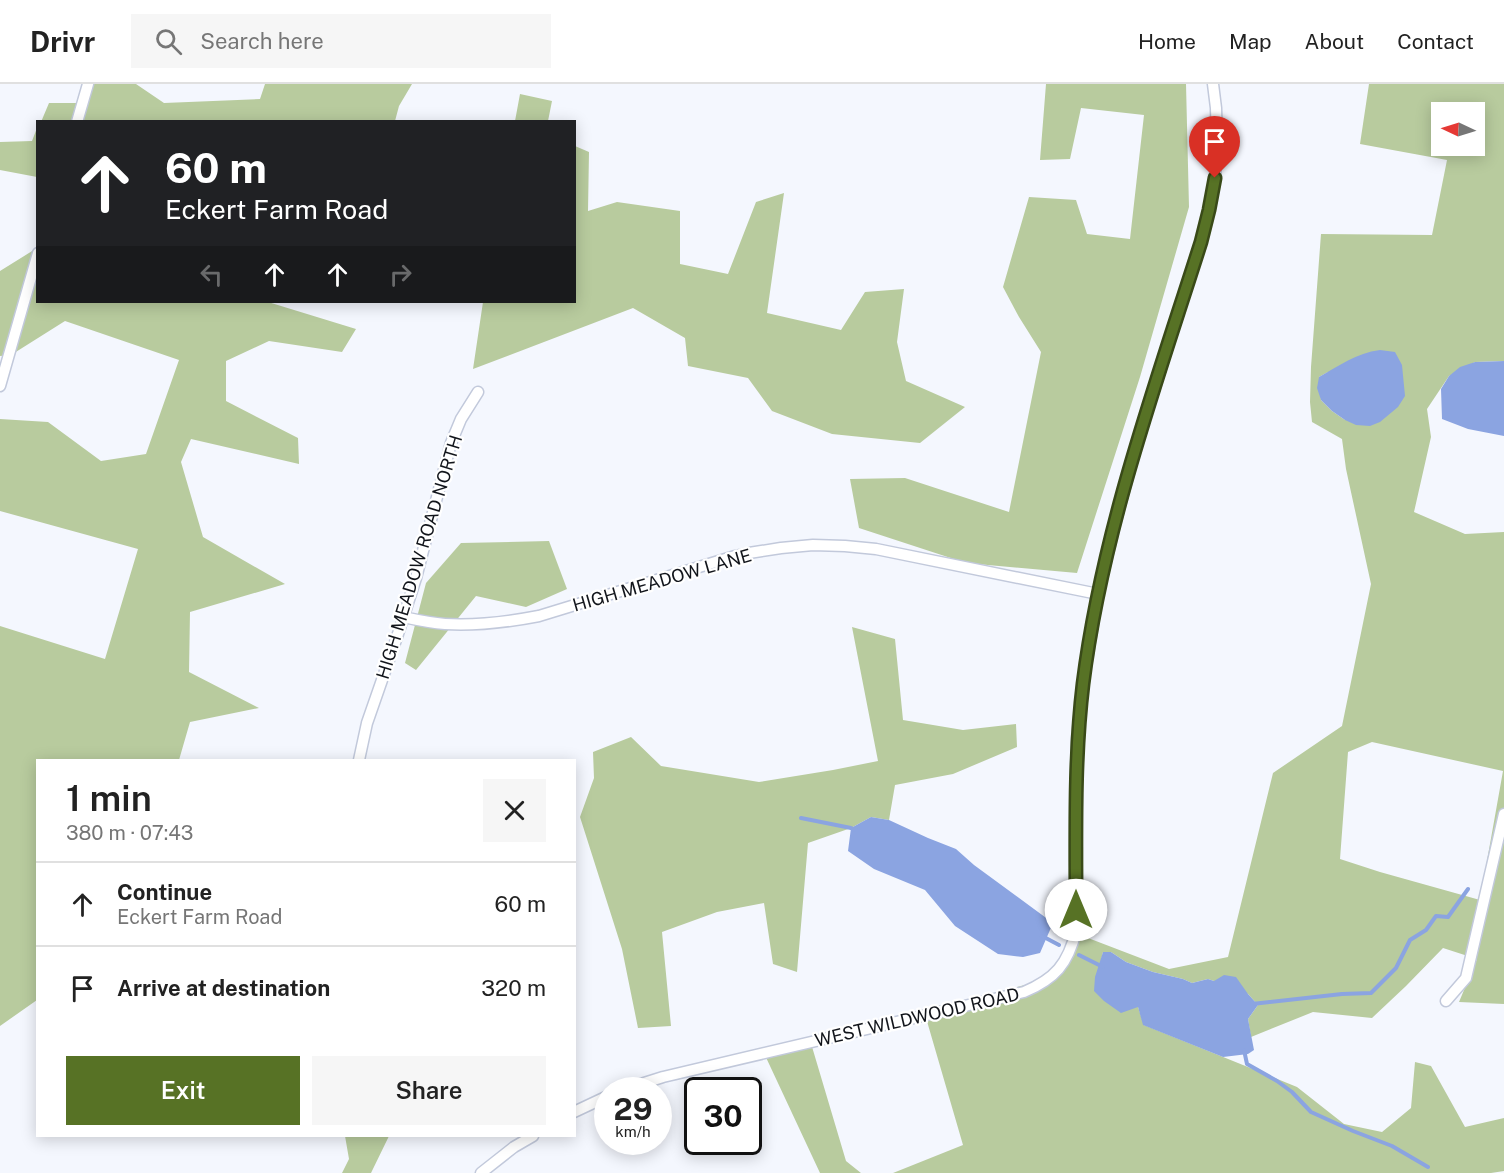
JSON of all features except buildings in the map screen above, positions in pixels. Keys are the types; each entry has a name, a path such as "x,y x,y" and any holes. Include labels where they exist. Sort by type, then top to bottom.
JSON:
{"street":[{"path":"78,120 88,84"},
{"name":"WEST WILDWOOD ROAD","path":"663,1077 1024,992 1054,975 1064,963 1072,948 1076,931 1077,738 1083,683 1098,594 1138,440 1209,210 1215,178 1217,143 1213,84"},
{"path":"0,386 36,260"},
{"name":"HIGH MEADOW ROAD NORTH","path":"359,759 367,723 416,578 451,443 461,419 478,392"},
{"name":"HIGH MEADOW LANE","path":"404,617 443,624 479,624 539,616 735,556 813,545 876,549 1098,594"},
{"path":"1446,1001 1466,978 1504,814"},
{"path":"576,1111 594,1103"},
{"path":"481,1173 514,1147 531,1137"}],"green space":[{"path":"87,84 136,84 164,103 260,99 265,84 412,84 399,106 395,120 42,120 49,103 81,103"},
{"path":"1046,84 1186,84 1189,207 1140,377 1077,573 966,563 859,528 850,479 905,478 1009,512 1041,352 1003,287 1029,197 1076,200 1087,234 1130,239 1144,115 1081,108 1070,159 1040,160"},
{"path":"1369,84 1504,84 1504,361 1475,362 1449,376 1427,409 1431,437 1414,512 1465,534 1504,532 1504,1004 1459,1002 1477,959 1443,948 1372,1018 1313,1012 1251,1037 1248,1019 1258,1005 1248,994 1208,979 1192,983 1153,972 1126,962 1111,952 1103,952 1100,965 1138,1007 1144,1025 1297,1087 1344,1124 1382,1132 1411,1108 1415,1062 1431,1066 1465,1127 1504,1118 1504,1171 1491,1173 893,1173 963,1145 924,1011 1048,979 1075,933 1169,969 1228,957 1273,773 1342,726 1371,584 1346,469 1342,439 1312,422 1311,367 1321,234 1432,235 1447,160 1360,144","holes":["1328,372 1345,420 1321,400 1319,377","1372,742 1503,771 1480,900 1340,859 1348,752"]},
{"path":"520,94 552,101 548,120 515,120"},
{"path":"36,131 36,177 0,170 0,142 32,141"},
{"path":"576,146 589,152 588,211 617,202 680,211 680,264 728,274 756,202 784,193 767,313 841,330 865,292 904,289 897,342 906,381 965,407 920,443 832,434 772,411 748,378 688,366 685,338 633,308 473,369 483,303 576,303"},
{"path":"36,249 36,303 271,303 356,329 342,352 269,341 226,361 226,401 298,438 299,464 191,439 181,462 203,537 285,584 190,612 189,672 259,708 190,722 179,759 36,759 36,1001 0,1026 0,626 105,659 138,549 0,511 0,419 48,422 101,461 146,454 179,360 65,321 11,355 0,356 0,271"},
{"path":"549,541 567,589 526,607 476,596 416,670 405,663 426,583 461,543"},
{"path":"852,627 895,639 903,720 963,730 1016,724 1017,747 953,774 895,785 889,820 871,817 851,828 808,843 797,972 773,964 764,903 717,912 662,932 671,1026 638,1028 622,949 580,817 594,778 593,752 631,737 661,766 759,782 878,761"},
{"path":"810,1040 846,1161 861,1173 820,1173 763,1051"},
{"path":"345,1137 389,1137 371,1173 342,1173 349,1159"}],"water":[{"path":"1380,350 1395,352 1402,365 1405,396 1398,407 1380,422 1370,426 1356,425 1332,411 1321,400 1317,388 1319,377 1355,357"},
{"path":"1504,361 1504,436 1468,429 1442,419 1441,389 1449,376 1460,367 1475,362"},
{"path":"871,817 889,820 956,849 974,865 1053,923 1040,953 1023,957 998,954 955,926 925,890 874,869 848,851 851,828"},
{"path":"1103,952 1111,952 1126,962 1192,983 1208,979 1214,981 1224,975 1236,977 1258,1005 1248,1019 1254,1050 1248,1054 1223,1057 1143,1025 1138,1007 1121,1013 1094,991 1095,977"}],"waterway":[{"path":"801,818 856,830"},
{"path":"1252,1004 1371,993 1396,968 1410,940 1426,930 1436,916 1448,917 1468,889"},
{"path":"1042,936 1059,945"},
{"path":"1079,955 1103,967"},
{"path":"1244,1050 1247,1064 1292,1092 1311,1112 1392,1146 1428,1167"}],"route":[{"path":"1076,910 1077,738 1083,683 1098,594 1138,440 1201,242 1215,178"}]}
